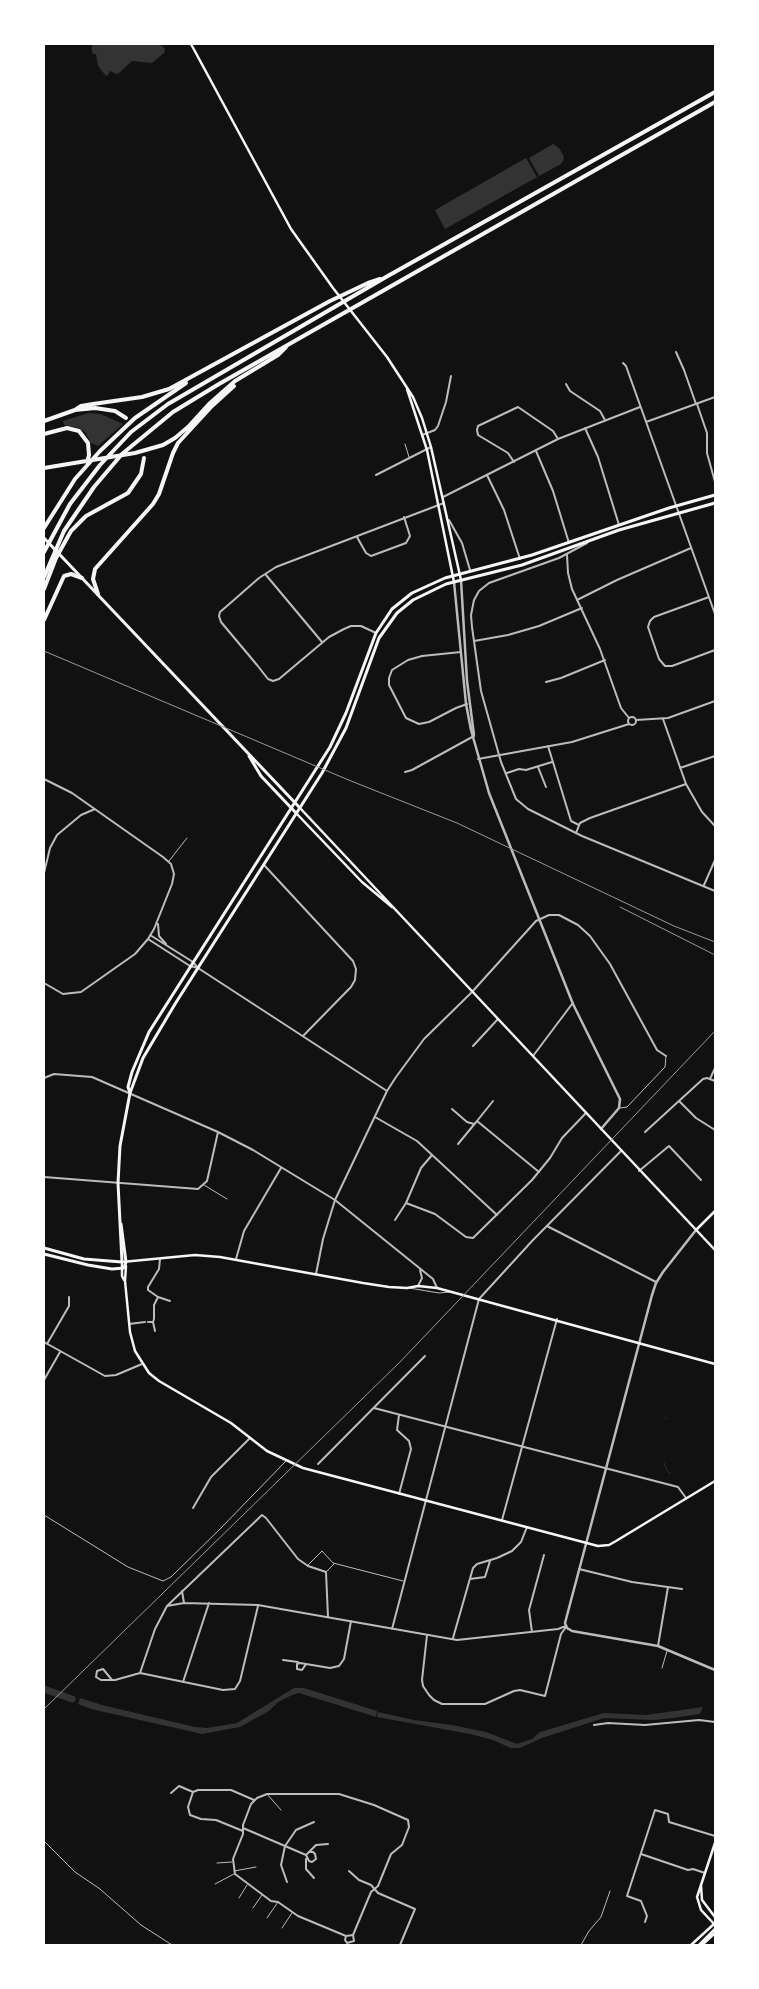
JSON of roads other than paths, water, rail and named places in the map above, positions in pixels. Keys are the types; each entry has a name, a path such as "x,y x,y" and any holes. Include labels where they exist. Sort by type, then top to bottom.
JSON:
{"highway":[{"path":"44,552 58,525 84,484 131,432 150,417 189,391 334,307 715,92"},
{"path":"44,577 54,552 77,510 94,486 122,454 155,425 194,399 290,343 715,102"},
{"path":"44,421 81,406 156,394 233,355 330,301 368,283 386,278"},
{"path":"44,468 150,450 175,438 224,391 250,371 278,355 290,343"},
{"path":"44,528 65,494 86,466 118,433 151,406 233,355"},
{"path":"98,594 92,579 96,569 153,504 159,494 178,443 212,406 250,371"},
{"path":"75,410 104,408 115,411 126,418"},
{"path":"44,434 67,428 79,431 86,439 90,449 86,466"},
{"path":"44,589 61,546 71,531 86,516 128,493 141,474 144,458"},
{"path":"44,532 47,523"},
{"path":"44,620 64,576 71,574 82,578"}],"main road":[{"path":"191,44 291,229 333,288 388,357 416,402 431,447 461,580"},
{"path":"406,386 426,450 454,582"},
{"path":"130,1093 129,1083 144,1043 190,966 292,808 338,731 376,633 386,616 406,597 420,588 454,575 520,559 676,506 715,495"},
{"path":"125,1281 122,1276 118,1184 120,1146 130,1093 149,1045 322,773 341,739 384,630 397,613 413,600 454,582 522,565 591,540 715,502"},
{"path":"44,538 715,1250"},
{"path":"249,755 261,776 296,814 354,875 393,908"},
{"path":"696,1230 715,1211"},
{"path":"120,1221 126,1264 125,1281 129,1324 133,1346 143,1364 159,1381 225,1419 267,1451 286,1460 317,1473 598,1546 609,1544 715,1482"},
{"path":"44,1248 84,1259 122,1262 126,1264 202,1255 236,1259 363,1283 407,1288 418,1286 437,1288 557,1319 715,1364"},
{"path":"44,1254 88,1266 122,1269"},
{"path":"122,1269 126,1264"},
{"path":"691,1945 715,1924 701,1910 697,1902 697,1893 715,1843"},
{"path":"701,1883 702,1900 715,1917"},
{"path":"700,1945 715,1931"}],"street":[{"path":"676,352 708,433 707,453 715,482"},
{"path":"623,364 626,366 715,614"},
{"path":"422,435 435,430 438,426 446,402 451,376"},
{"path":"566,384 570,392 602,414 605,420"},
{"path":"646,422 715,397"},
{"path":"514,462 508,453 478,435 478,426 516,407 553,432 558,439"},
{"path":"443,497 558,439 640,407"},
{"path":"586,428 598,457 619,525"},
{"path":"376,475 431,447"},
{"path":"536,451 553,491 569,543"},
{"path":"488,475 504,510 520,559"},
{"path":"376,633 361,626 351,626 334,634 276,681 268,679 221,622 219,616 221,610 266,574 292,560 444,503"},
{"path":"357,536 366,553 374,556 409,540 410,536 404,517"},
{"path":"448,519 462,543 470,570"},
{"path":"591,540 567,555 489,583 478,591 474,600 471,616 481,691 499,755 518,803 536,814 576,833 715,891"},
{"path":"577,600 692,548"},
{"path":"567,555 569,580 605,660 621,708 629,718 629,724"},
{"path":"266,574 322,642"},
{"path":"461,580 468,704"},
{"path":"454,582 460,652 471,730 496,816 540,919 573,1004 620,1099 619,1108 601,1129"},
{"path":"709,597 654,617 648,626 659,659 663,665 672,666 715,650"},
{"path":"474,642 531,628 582,608"},
{"path":"460,652 422,656 408,660 392,670 388,682 404,715 414,722 423,724 429,722 468,704"},
{"path":"546,682 605,660"},
{"path":"629,718 633,717 636,720 663,719 715,701"},
{"path":"663,719 686,784 702,812 715,826"},
{"path":"478,758 581,740 629,724 634,725 636,720"},
{"path":"405,772 474,736"},
{"path":"548,746 571,821 579,825"},
{"path":"680,768 715,756"},
{"path":"506,773 519,769 526,770 552,762"},
{"path":"538,767 546,787"},
{"path":"44,778 96,809 169,861 174,870 174,880 158,921 148,940 135,954 81,992 63,994 44,983"},
{"path":"576,833 579,825 590,818 686,784"},
{"path":"44,873 50,848 57,835 81,815 96,809"},
{"path":"703,886 715,860"},
{"path":"264,865 347,955 356,969 355,980 351,987 302,1037"},
{"path":"316,1274 324,1232 335,1200 387,1091 424,1040 472,992 534,922 549,915 559,916 578,925 590,936 610,964 657,1050 666,1056"},
{"path":"158,921 159,936 167,945"},
{"path":"150,935 194,962 198,968"},
{"path":"148,940 190,966 198,968 387,1091"},
{"path":"533,1056 573,1004"},
{"path":"473,1046 498,1019"},
{"path":"710,1078 715,1068"},
{"path":"44,1078 51,1074 88,1076 218,1132 335,1200 433,1279 437,1288"},
{"path":"645,1132 703,1079 710,1078 715,1080"},
{"path":"458,1144 493,1101"},
{"path":"679,1101 696,1118 715,1130"},
{"path":"452,1109 467,1122 474,1124"},
{"path":"406,1203 435,1214 470,1238 476,1237 539,1172 562,1138 586,1113"},
{"path":"375,1117 414,1138 497,1215"},
{"path":"477,1121 539,1172"},
{"path":"44,1177 192,1190 204,1185 208,1178 218,1132"},
{"path":"639,1171 670,1146 701,1180"},
{"path":"392,1629 479,1299 621,1151"},
{"path":"395,1220 406,1203 418,1174 432,1155"},
{"path":"236,1259 244,1231 281,1167"},
{"path":"547,1226 656,1282"},
{"path":"427,1635 422,1680 426,1692 434,1700 447,1704 485,1704 520,1690 545,1696 561,1634 566,1626 566,1618 605,1468 656,1282 696,1230"},
{"path":"160,1259 148,1290 158,1297 170,1301"},
{"path":"418,1286 422,1277 420,1268"},
{"path":"155,1331 153,1322 155,1317 154,1305 158,1297"},
{"path":"47,1344 69,1306 68,1298"},
{"path":"502,1521 557,1319"},
{"path":"129,1324 153,1322"},
{"path":"44,1342 105,1376 116,1376 143,1364"},
{"path":"44,1380 60,1352"},
{"path":"318,1464 425,1356"},
{"path":"374,1408 680,1488 687,1498"},
{"path":"399,1415 397,1430 409,1441 411,1449 399,1494"},
{"path":"193,1508 212,1477 250,1438"},
{"path":"140,1673 156,1629 167,1606 262,1515 272,1524 298,1559 308,1566 326,1572 328,1618"},
{"path":"452,1639 474,1566 506,1554 519,1545 527,1527"},
{"path":"532,1632 529,1610 544,1555"},
{"path":"470,1579 473,1577 485,1577 491,1560"},
{"path":"579,1569 632,1582 682,1589"},
{"path":"658,1646 668,1588"},
{"path":"182,1591 184,1603"},
{"path":"167,1606 184,1603 258,1605 452,1639 532,1632 558,1629 566,1626"},
{"path":"183,1682 209,1603"},
{"path":"112,1680 103,1669 95,1674 98,1679 112,1680 140,1673 226,1690 236,1688 240,1680 258,1605"},
{"path":"283,1660 330,1668 339,1666 344,1659 351,1621"},
{"path":"566,1626 572,1630 658,1646 715,1670"},
{"path":"558,1629 561,1634"},
{"path":"300,1663 297,1666 298,1670 302,1670 306,1664"},
{"path":"594,1725 607,1723 640,1725 702,1720 715,1722"},
{"path":"171,1793 178,1786 194,1792 200,1790 231,1790 254,1800"},
{"path":"194,1792 187,1808 190,1815 201,1819 216,1820 306,1855"},
{"path":"267,1794 339,1794 374,1805 406,1819 409,1827 402,1845 391,1854 378,1886 371,1892 352,1935 346,1936 293,1912 278,1902 271,1901 234,1873 232,1862 254,1800 267,1794"},
{"path":"645,1922 647,1916 641,1901 627,1896 655,1810 668,1814 669,1822 715,1836"},
{"path":"287,1882 281,1865 285,1846 296,1830 314,1822"},
{"path":"314,1878 306,1869 306,1855 316,1845 328,1844"},
{"path":"306,1858 311,1862 316,1859 315,1853 309,1852"},
{"path":"641,1854 688,1870 693,1869 705,1873"},
{"path":"349,1871 359,1880 371,1885 378,1893 415,1909 400,1945"},
{"path":"347,1942 354,1944 355,1939 352,1935"},
{"path":"346,1936 347,1942"},
{"path":"344,1945 347,1942"}],"lane":[{"path":"404,444 409,459"},
{"path":"169,861 187,838"},
{"path":"619,1108 627,1107 665,1067 666,1056"},
{"path":"204,1185 227,1199"},
{"path":"407,1288 440,1293 450,1292"},
{"path":"44,1515 128,1567 163,1581 171,1577 221,1528 286,1460"},
{"path":"308,1566 310,1561 322,1551 335,1563 404,1581"},
{"path":"326,1572 335,1563"},
{"path":"662,1668 667,1650"},
{"path":"267,1794 281,1810"},
{"path":"44,1841 80,1876 100,1889 141,1925 172,1945"},
{"path":"217,1863 232,1862"},
{"path":"215,1884 234,1873 256,1867"},
{"path":"238,1898 248,1884"},
{"path":"581,1945 589,1931 601,1917 610,1891"},
{"path":"253,1908 262,1895"},
{"path":"267,1918 278,1902"},
{"path":"282,1928 293,1912"}],"waterway":[{"path":"664,1463 667,1471 670,1473"},
{"path":"44,1689 72,1699"}],"railway":[{"path":"44,651 351,781 457,823 674,926 715,942"},
{"path":"620,907 715,955"},
{"path":"44,1709 399,1363 715,1031"}]}
